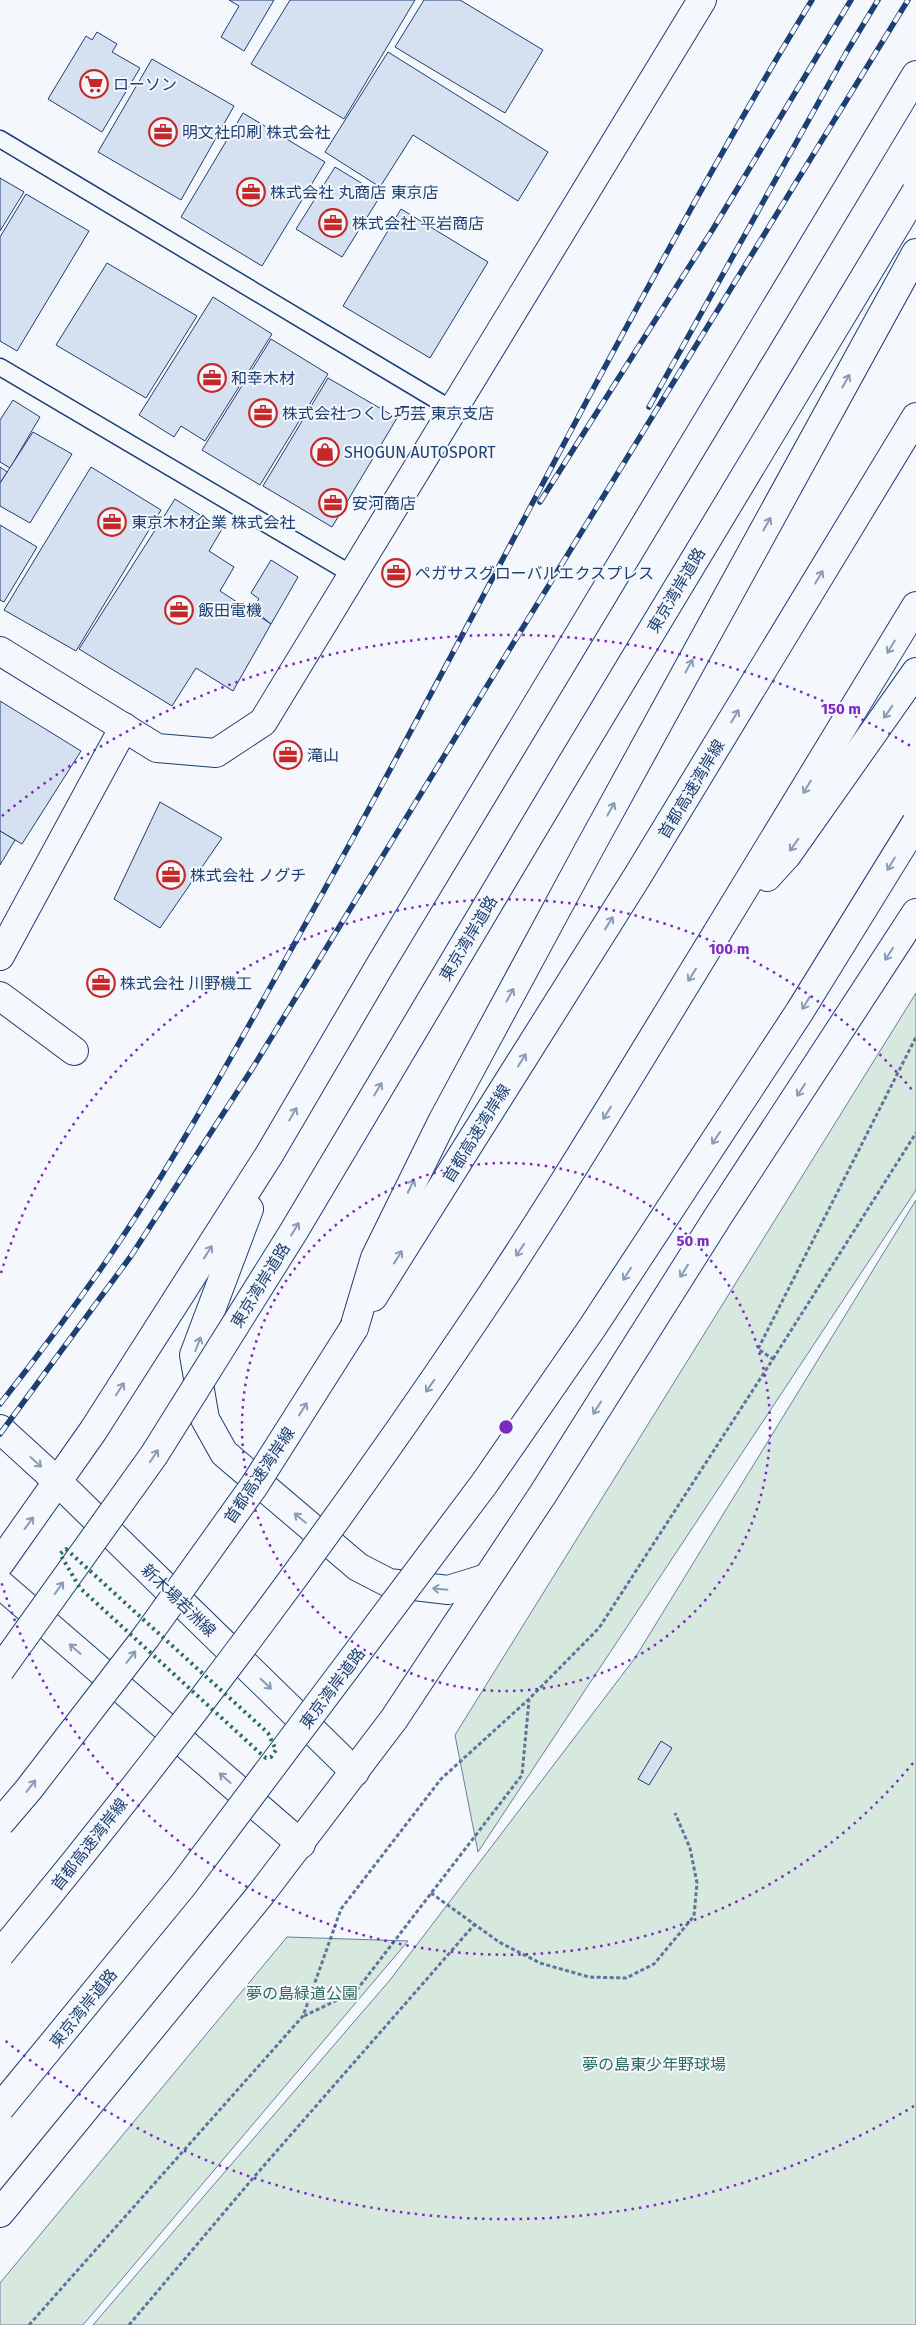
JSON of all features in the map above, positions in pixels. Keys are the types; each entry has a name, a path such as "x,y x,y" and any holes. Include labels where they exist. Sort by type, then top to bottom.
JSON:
{"main road":[{"path":"0,651 158,748 216,753 263,722 702,0"},
{"path":"0,1562 58,1482 269,1155 387,953 916,75"},
{"name":"東京湾岸道路","path":"0,1670 154,1455 294,1231 568,770 916,192"},
{"path":"354,1328 375,1258 443,1120 588,851 916,253"},
{"name":"首都高速湾岸線","path":"0,1823 29,1789 146,1638 254,1486 637,877 916,417"},
{"name":"首都高速湾岸線","path":"0,1954 55,1887 206,1694 360,1487 475,1320 589,1142 916,606"},
{"path":"717,933 787,855 916,672"},
{"path":"0,956 124,728"},
{"name":"東京湾岸道路","path":"0,2108 183,1885 484,1484 592,1328 800,1011 916,823"},
{"path":"0,2213 301,1844 394,1719 916,913"},
{"path":"0,996 74,1051"},
{"path":"269,1155 194,1356 205,1419 224,1453 358,1567 389,1583 448,1590 487,1578"},
{"name":"新木場若洲線","path":"0,1429 58,1482 356,1772"},
{"path":"0,1584 301,1844"}],"lane":[{"path":"0,139 453,410"},
{"path":"0,367 353,575"}],"path":[{"path":"773,1359 758,1349 916,1037"},
{"path":"29,2325 303,2016 341,1909 441,1779 529,1699 599,1628 916,1134"},
{"path":"303,2016 356,1992 522,1776 529,1699"},
{"path":"431,1894 499,1942 540,1963 589,1977 626,1978 654,1964 694,1916 697,1883 690,1848 674,1813"},
{"path":"129,2325 254,2177 474,1925"}],"green space":[{"path":"916,993 916,1190 478,1852 455,1735"},
{"name":"夢の島東少年野球場","path":"916,1200 916,2325 93,2325 390,1980 635,1658"},
{"name":"夢の島緑道公園","path":"287,1937 408,1941 83,2325 0,2325 0,2283"}],"building":[{"path":"229,0 274,0 244,51 221,37 239,6"},
{"path":"290,0 415,0 344,119 251,64"},
{"path":"424,0 460,0 543,50 505,113 395,47"},
{"name":"ローソン","path":"97,32 117,44 112,52 140,68 102,132 48,99 86,36 92,40"},
{"path":"388,52 548,152 518,201 413,135 380,187 325,152"},
{"path":"152,59 234,106 181,200 98,152"},
{"path":"243,113 325,162 262,266 181,217"},
{"path":"335,167 381,195 342,257 296,229"},
{"path":"0,178 24,192 0,231"},
{"path":"26,194 89,231 17,351 0,341 0,237"},
{"path":"401,209 488,262 430,358 343,306"},
{"path":"107,263 197,316 146,398 56,345"},
{"path":"213,297 272,334 205,441 181,426 174,437 139,415"},
{"path":"271,339 328,374 260,485 202,450"},
{"path":"328,378 397,418 332,527 263,486"},
{"path":"13,400 40,417 10,468 0,462 0,420"},
{"path":"33,432 72,454 30,523 0,506 0,483"},
{"path":"0,467 7,472 0,483"},
{"path":"91,467 161,510 76,651 4,610"},
{"path":"175,499 222,529 209,551 234,567 220,591 271,624 233,691 196,668 172,706 79,649"},
{"path":"0,525 37,547 4,602 0,600"},
{"path":"271,560 298,577 271,624 252,608 259,599 251,593"},
{"path":"0,701 81,751 22,844 0,831"},
{"path":"160,802 222,838 160,928 114,899"},
{"path":"0,831 15,840 0,865"},
{"path":"661,1741 672,1748 649,1785 638,1779"}],"railway":[{"path":"0,1404 55,1333 107,1260 159,1180 208,1097 376,796 672,243 812,0"},
{"path":"540,502 713,229 851,0"},
{"path":"649,407 846,53 878,0"},
{"path":"0,1434 131,1256 252,1069 908,0"}],"hedge":[{"path":"66,1549 268,1733 276,1750 271,1757 266,1758 261,1754 80,1588 60,1554 66,1549"}],"place":[{"name":"ローソン","path":"94,84"},
{"name":"明文社印刷 株式会社","path":"163,132"},
{"name":"株式会社 丸商店 東京店","path":"251,192"},
{"name":"株式会社 平岩商店","path":"333,223"},
{"name":"和幸木材","path":"212,378"},
{"name":"株式会社つくし巧芸 東京支店","path":"263,413"},
{"name":"SHOGUN AUTOSPORT","path":"325,452"},
{"name":"安河商店","path":"333,503"},
{"name":"東京木材企業 株式会社","path":"112,522"},
{"name":"ペガサスグローバルエクスプレス","path":"396,573"},
{"name":"飯田電機","path":"179,610"},
{"name":"滝山","path":"288,755"},
{"name":"株式会社 ノグチ","path":"171,875"},
{"name":"株式会社 川野機工","path":"101,983"}]}
